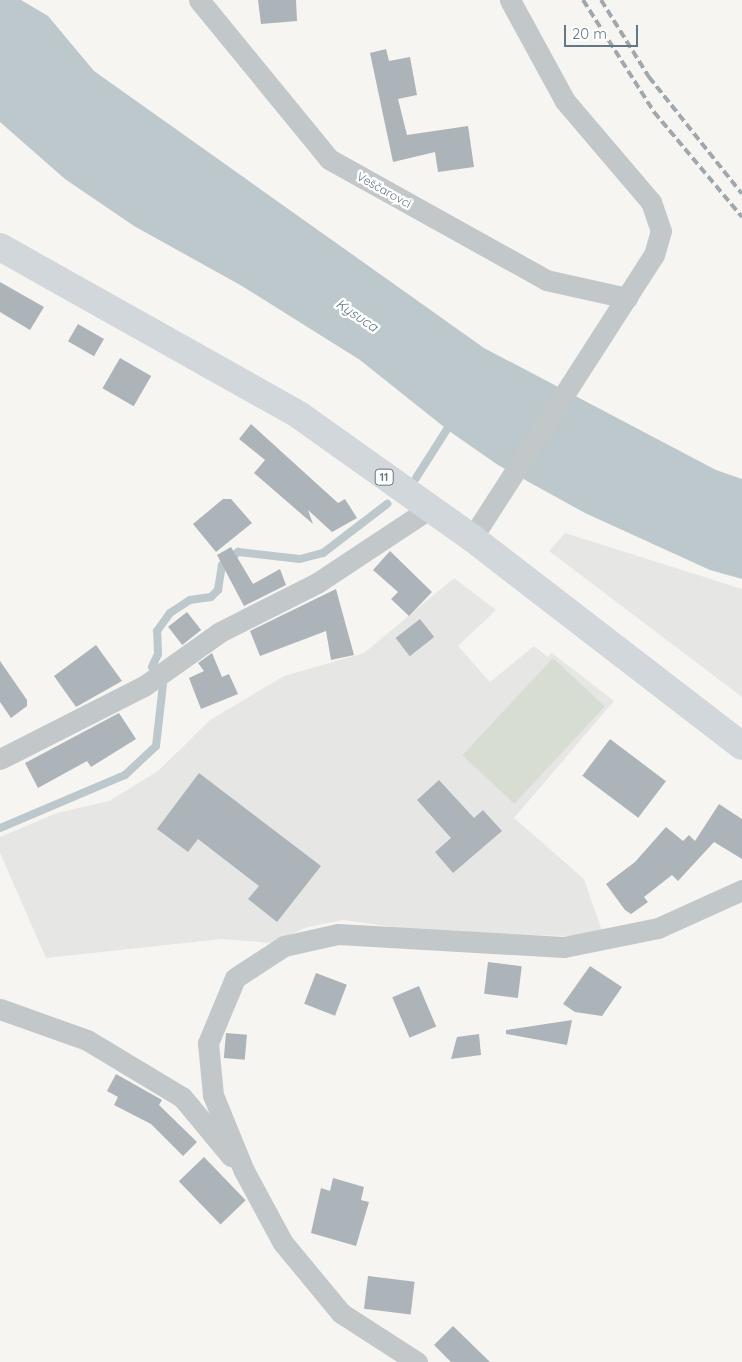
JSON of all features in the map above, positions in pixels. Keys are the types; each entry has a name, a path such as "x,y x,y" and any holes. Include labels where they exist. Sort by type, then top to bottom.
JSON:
{"main road":[{"name":"11","path":"0,247 299,415 472,538 742,746"}],"street":[{"name":"Veščarovci","path":"199,0 329,159 546,280 628,298"},
{"path":"472,538 628,298 654,255 661,230 651,202 566,101 510,0"},
{"path":"0,759 144,686 220,632 317,582 429,509"},
{"path":"418,1362 341,1312 283,1243 244,1172 214,1094 208,1043 235,978 284,946 338,934 564,947 658,928 742,890"},
{"path":"0,1009 87,1040 182,1097 244,1172"}],"shaded area":[{"path":"565,533 742,589 742,697 549,551"},
{"path":"454,578 496,610 458,646 490,682 534,646 548,657 552,653 614,701 514,818 584,879 602,931 569,936 428,932 343,920 308,927 271,943 222,939 46,958 0,853 0,837 57,813 109,801 158,771 210,720 284,676 364,653"},
{"path":"553,658 605,706 514,804 462,755"}],"water":[{"name":"Kysuca","path":"0,0 21,0 48,16 94,71 484,348 716,470 742,479 742,579 710,570 585,513 498,465 449,431 360,360 242,286 134,226 65,179 0,122"}],"building":[{"path":"258,0 296,0 297,21 261,24"},
{"path":"386,49 389,61 410,57 417,95 398,99 407,135 468,126 474,167 438,172 435,152 393,162 370,53"},
{"path":"0,282 44,307 30,330 0,312"},
{"path":"78,324 104,339 94,356 68,341"},
{"path":"120,358 151,376 134,406 102,388"},
{"path":"251,424 338,503 345,499 357,518 332,532 308,510 313,524 254,473 265,460 239,439"},
{"path":"223,499 231,499 252,523 216,552 193,524"},
{"path":"231,547 253,584 280,569 286,585 244,606 217,555"},
{"path":"390,551 432,592 409,616 391,599 398,592 373,570"},
{"path":"336,589 354,655 331,660 326,631 260,656 250,631"},
{"path":"187,612 201,630 182,645 168,627"},
{"path":"420,619 434,637 410,656 396,638"},
{"path":"96,645 122,681 76,707 54,676"},
{"path":"212,653 222,677 229,674 238,694 201,709 189,678 204,671 198,663"},
{"path":"0,661 27,700 27,706 11,718 0,702"},
{"path":"119,713 136,739 91,767 87,761 38,788 25,763"},
{"path":"610,739 666,781 638,818 582,776"},
{"path":"199,773 321,866 277,922 248,899 259,886 198,839 188,852 157,829"},
{"path":"439,780 474,818 483,810 502,831 453,873 435,852 451,838 417,800"},
{"path":"719,804 742,819 742,859 714,842 678,881 672,875 644,897 648,902 631,914 625,910 606,884 635,862 666,827 683,841 689,835 695,841"},
{"path":"488,962 522,966 518,998 484,994"},
{"path":"590,966 622,987 602,1016 575,1012 563,1004"},
{"path":"316,973 347,985 335,1016 304,1004"},
{"path":"419,986 436,1027 409,1038 392,997"},
{"path":"572,1020 567,1045 506,1034 506,1030"},
{"path":"226,1033 247,1035 245,1060 224,1058"},
{"path":"479,1034 481,1055 451,1059 457,1037"},
{"path":"116,1074 162,1100 159,1105 197,1142 183,1156 151,1124 114,1105 118,1097 107,1091"},
{"path":"204,1157 246,1200 221,1224 179,1181"},
{"path":"333,1178 364,1187 361,1200 369,1202 356,1246 311,1233 321,1188 330,1191"},
{"path":"368,1276 415,1282 411,1314 364,1309"},
{"path":"453,1326 490,1362 451,1362 434,1345"}],"waterway":[{"path":"416,478 451,423"},
{"path":"152,667 158,654 157,631 170,613 190,600 211,597 218,590 222,565 238,552 300,559 323,553 387,504"},
{"path":"0,828 125,775 156,746 163,685"}],"railway":[{"path":"583,0 654,112 742,217"},
{"path":"601,0 649,77 742,194"}]}
